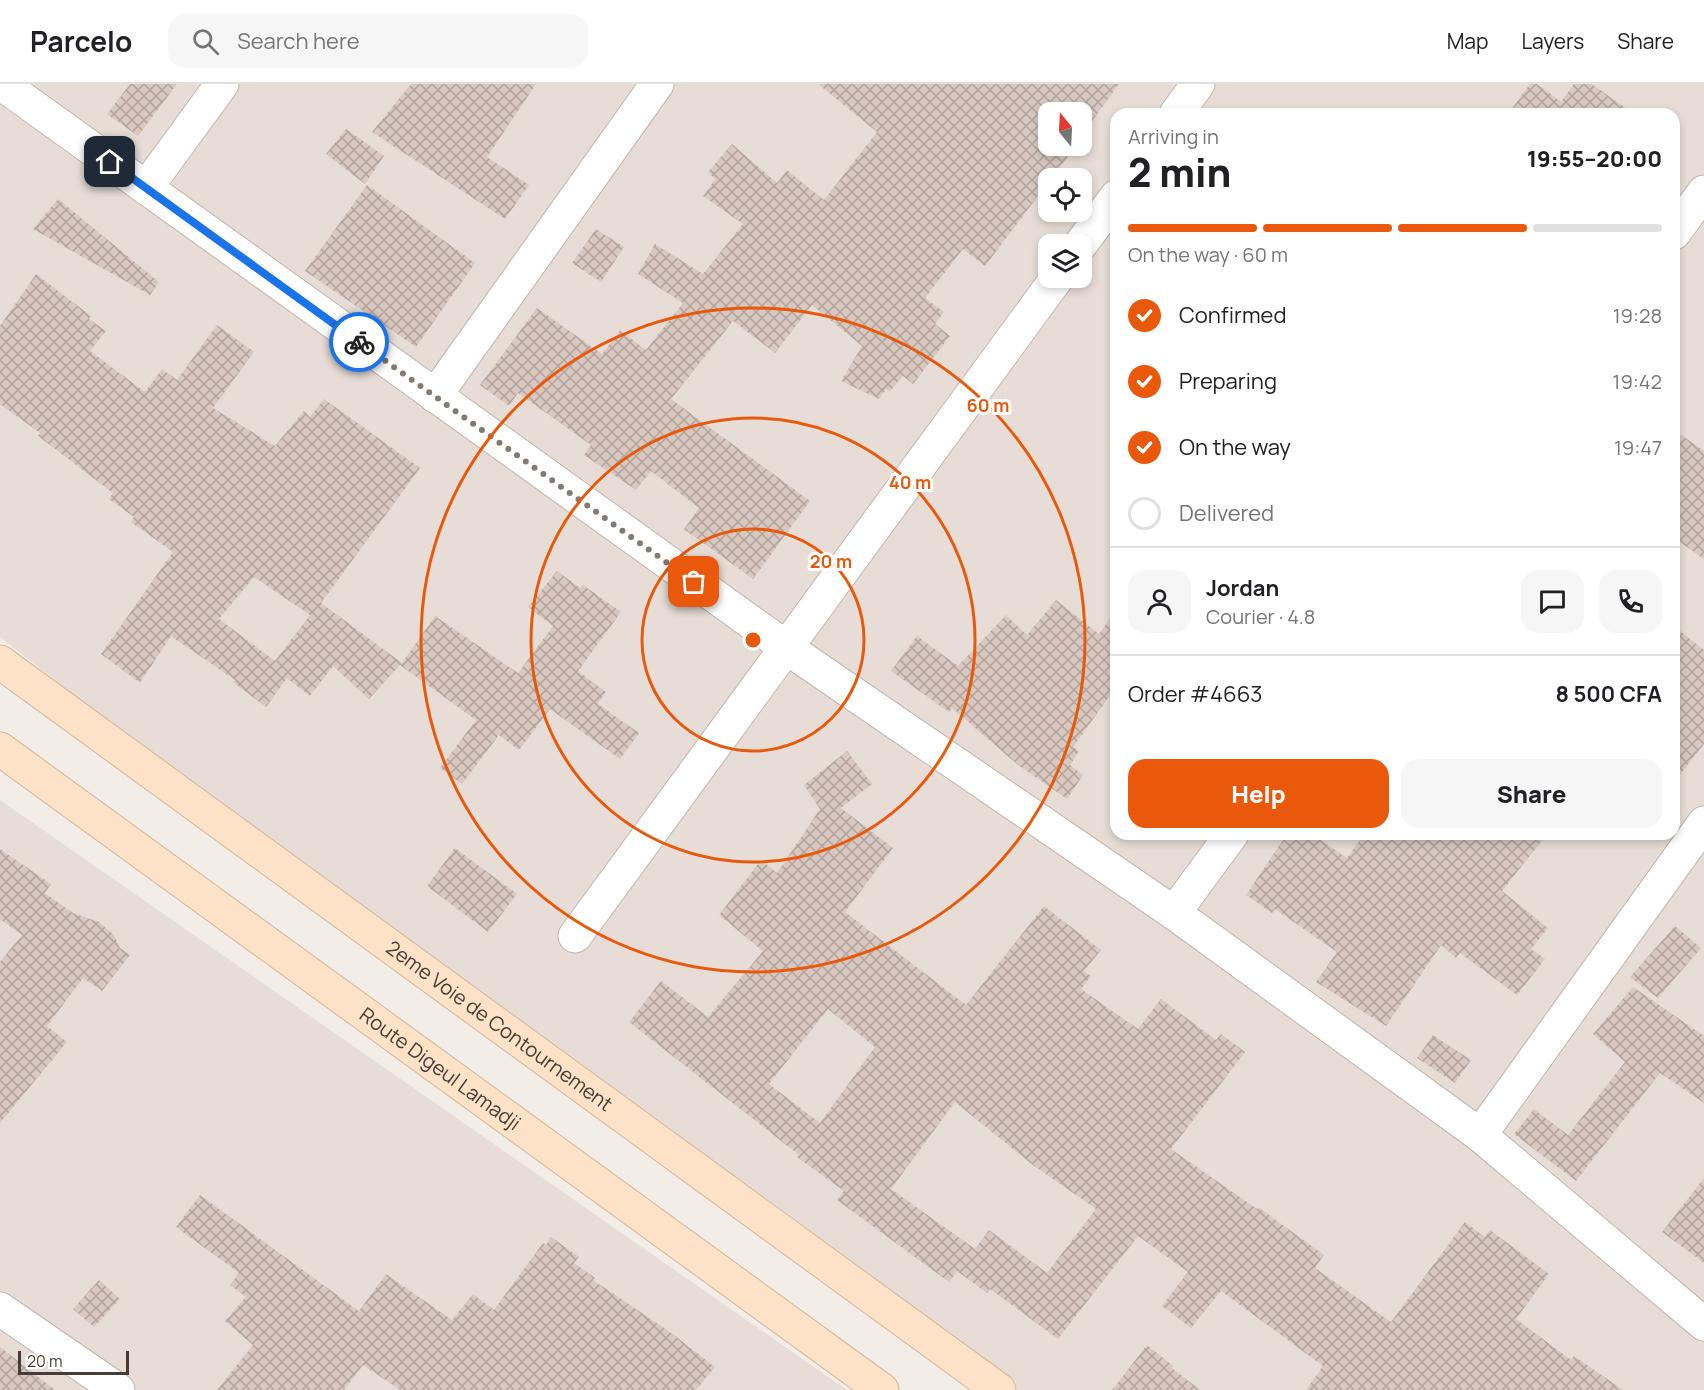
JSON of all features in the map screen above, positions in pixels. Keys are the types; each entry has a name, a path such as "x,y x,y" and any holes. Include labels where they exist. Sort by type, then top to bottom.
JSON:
{"main road":[{"name":"2eme Voie de Contournement","path":"0,662 999,1390"},
{"name":"Route Digeul Lamadji","path":"0,749 882,1390"}],"street":[{"path":"2,84 787,648 1174,913 1480,1135 1704,1324"},
{"path":"146,188 222,84"},
{"path":"435,396 657,84"},
{"path":"1180,108 1198,84"},
{"path":"1680,225 1704,192"},
{"path":"1088,234 1110,205"},
{"path":"575,936 1050,288"},
{"path":"1480,1135 1704,823"},
{"path":"1174,913 1228,840"},
{"path":"0,1309 118,1390"}],"shaded area":[{"path":"0,84 1704,84 1704,1390 978,1390 825,1280 0,637"},
{"path":"0,800 847,1390 0,1390"}],"building":[{"path":"130,84 177,84 138,136 107,114"},
{"path":"411,84 536,84 487,157 529,185 505,219 372,132"},
{"path":"818,84 1119,84 1092,121 1092,102 1038,102 1038,156 1068,156 1059,168 1038,168 1038,196 985,266 963,249 925,298 944,312 935,324 950,336 913,384 903,376 890,391 886,389 879,399 841,381 862,346 812,305 775,353 733,321 671,399 810,501 753,579 684,529 699,508 651,471 636,490 584,455 591,445 518,393 509,406 480,385 537,308 602,354 620,330 646,350 683,303 638,274 655,244 703,274 743,224 703,196 715,179 708,172 732,144 777,183 787,170 824,200 877,132"},
{"path":"1530,84 1537,84 1561,102 1574,84 1592,84 1626,108 1512,108"},
{"path":"346,129 384,156 365,184 326,154"},
{"path":"367,185 475,263 416,347 305,271"},
{"path":"58,199 159,282 150,295 33,229"},
{"path":"596,229 624,247 601,282 572,263"},
{"path":"36,274 91,316 89,319 106,331 90,351 145,392 162,369 177,380 217,325 254,352 213,408 275,446 304,411 310,417 324,399 420,468 321,603 402,663 435,616 518,673 553,626 528,607 557,571 580,588 583,585 621,612 578,671 606,692 598,704 639,733 620,759 550,709 519,750 499,735 462,784 440,768 476,720 400,665 369,699 333,666 310,696 287,678 266,707 233,682 235,680 171,636 140,683 101,654 173,552 131,522 134,517 109,499 113,493 38,436 40,433 0,404 0,326","holes":["254,577 310,615 275,661 219,619"]},
{"path":"1680,434 1704,451 1704,559 1680,542"},
{"path":"1056,600 1099,634 1110,618 1110,695 1073,747 1079,751 1070,765 1083,775 1067,799 1018,765 952,708 949,712 891,671 917,636 958,666 1006,615 1027,635"},
{"path":"1680,631 1704,650 1704,744 1680,774"},
{"path":"847,751 872,784 841,808 893,848 845,912 966,1005 1044,906 1101,950 1084,971 1091,976 1081,989 1138,1029 1161,999 1216,1040 1221,1034 1245,1052 1171,1149 1257,1209 1258,1207 1324,1255 1315,1268 1391,1322 1465,1222 1485,1237 1490,1230 1549,1274 1516,1319 1571,1360 1574,1356 1623,1390 1306,1390 1323,1366 1221,1291 1191,1328 1162,1306 1188,1272 1138,1236 1058,1339 990,1289 987,1293 957,1271 949,1282 837,1200 844,1191 797,1157 799,1155 629,1022 661,981 708,1017 763,951 719,915 761,860 777,873 820,809 804,785","holes":["828,1009 875,1047 820,1123 769,1084","955,1102 1033,1165 1096,1209 1047,1273 989,1230 975,1249 891,1189"]},
{"path":"1283,840 1321,840 1347,858 1360,840 1542,840 1502,891 1548,928 1531,949 1545,959 1517,995 1460,953 1456,958 1441,945 1386,1026 1316,982 1337,952 1275,909 1272,913 1246,895"},
{"path":"455,848 517,894 488,932 427,886"},
{"path":"0,849 51,884 45,893 73,913 99,922 114,935 120,948 130,955 102,991 83,978 47,1026 67,1042 0,1123 0,962 22,935 0,919"},
{"path":"1675,926 1701,948 1658,998 1630,977"},
{"path":"1633,987 1704,1036 1704,1103 1660,1073 1576,1181 1514,1134 1534,1109 1568,1135 1625,1062 1593,1034"},
{"path":"1433,1035 1471,1060 1455,1083 1417,1058"},
{"path":"1704,1178 1704,1263 1662,1232"},
{"path":"200,1195 359,1311 386,1274 452,1320 473,1294 494,1310 543,1243 546,1245 551,1237 579,1257 574,1263 595,1278 593,1280 670,1332 715,1367 696,1390 400,1390 363,1365 344,1390 217,1390 253,1345 225,1321 246,1297 230,1285 239,1273 176,1227"},
{"path":"99,1280 120,1299 94,1327 73,1309"},
{"path":"1147,1345 1173,1366 1172,1368 1200,1390 1112,1390"},
{"path":"0,1347 55,1390 0,1390"}],"way so far":[{"path":"359,342 694,582"}],"route":[{"path":"110,162 359,342"}]}
